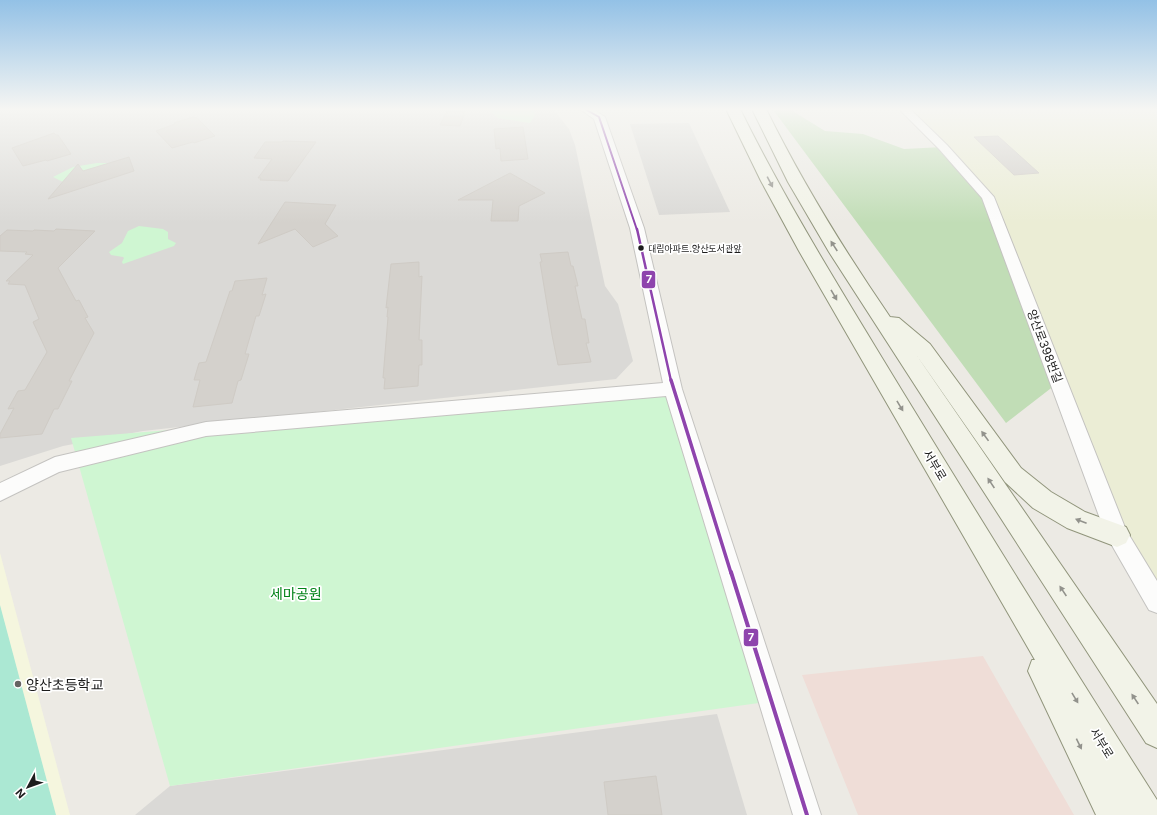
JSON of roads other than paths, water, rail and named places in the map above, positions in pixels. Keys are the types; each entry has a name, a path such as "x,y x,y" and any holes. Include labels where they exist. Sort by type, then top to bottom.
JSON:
{"main road":[{"name":"서부로","path":"751,147 787,214 975,534 1147,815"},
{"path":"777,147 816,218 872,305 1157,732"},
{"path":"872,305 923,349 1013,475 1042,500 1071,517 1117,535"},
{"path":"975,534 1114,815"}],"street":[{"path":"609,147 636,228 673,389 807,815"},
{"name":"양산로398번길","path":"943,147 988,197 1117,535 1157,602"},
{"path":"0,492 55,465 206,429 673,389"}],"place":[{"name":"대림아파트.양산도서관앞","path":"641,248"},
{"name":"양산초등학교","path":"18,684"}],"park label":[{"name":"세마공원","path":"296,593"}]}
